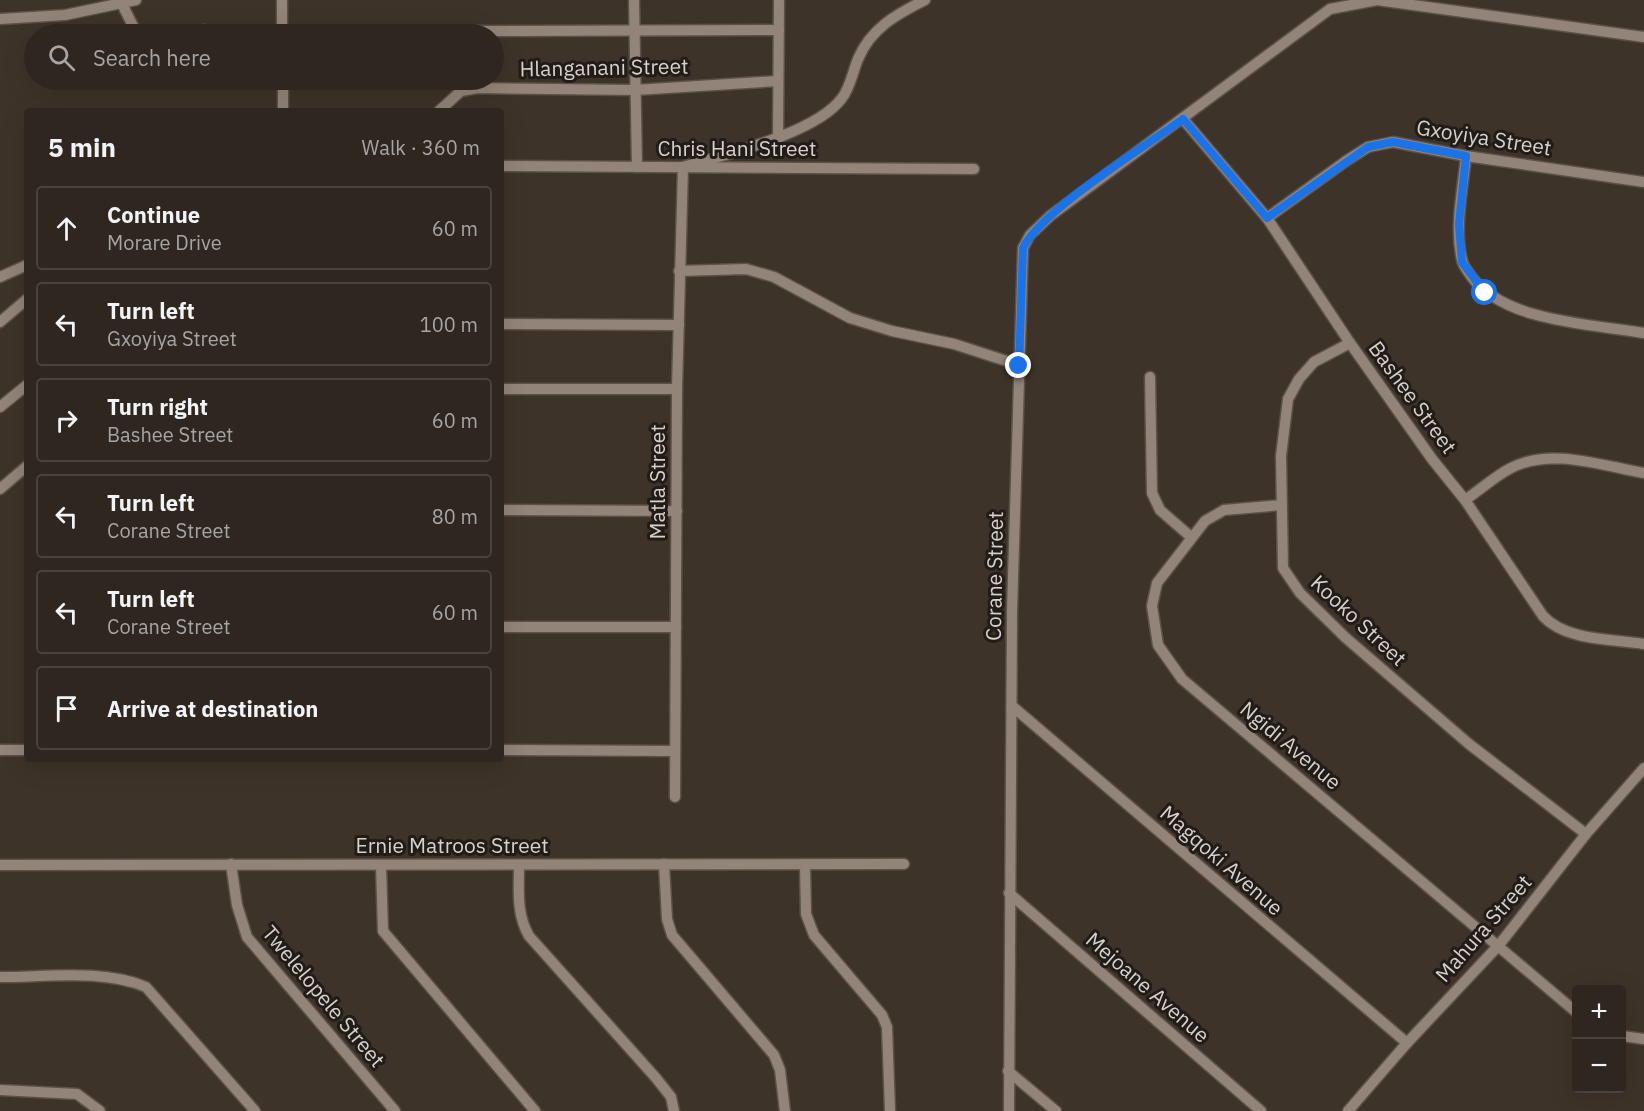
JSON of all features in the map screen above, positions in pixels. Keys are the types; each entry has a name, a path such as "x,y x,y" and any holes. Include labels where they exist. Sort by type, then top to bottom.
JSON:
{"street":[{"path":"0,19 65,15 135,0"},
{"path":"282,0 282,24"},
{"path":"634,0 637,167"},
{"path":"778,139 779,0"},
{"path":"683,167 778,139 826,112 843,98 860,54 871,37 892,17 925,0"},
{"name":"Corane Street","path":"1009,1111 1012,611 1023,248 1030,235 1050,216 1330,9 1377,0 1449,5 1644,37"},
{"path":"121,2 132,24"},
{"name":"Hlanganani Street","path":"504,31 779,30"},
{"name":"Hlanganani Street","path":"504,88 635,90 778,81"},
{"path":"282,90 283,108"},
{"name":"Hlanganani Street","path":"442,108 461,91 467,90"},
{"name":"Bashee Street","path":"1183,119 1267,218 1350,343 1432,459 1465,500 1551,624 1576,634 1644,644"},
{"name":"Gxoyiya Street","path":"1267,218 1368,147 1393,142 1466,156 1644,182"},
{"path":"1466,156 1459,224 1462,262 1485,293 1506,306 1529,314 1644,333"},
{"name":"Chris Hani Street","path":"504,166 974,169"},
{"name":"Matla Street","path":"675,797 677,389 683,167"},
{"path":"0,277 24,266"},
{"path":"679,272 746,269 774,278 850,318 892,331 954,344 1019,366"},
{"path":"0,322 24,302"},
{"path":"504,324 679,325"},
{"name":"Kooko Street","path":"1350,343 1314,362 1299,380 1288,399 1281,456 1283,568 1300,593 1346,638 1469,744 1586,834"},
{"path":"1150,377 1152,493 1160,510 1191,537"},
{"path":"0,407 24,387"},
{"path":"504,389 677,389"},
{"path":"1465,500 1509,468 1541,459 1567,459 1644,473"},
{"path":"0,489 24,469"},
{"name":"Ngidi Avenue","path":"1282,505 1224,510 1205,522 1191,537 1157,583 1152,606 1158,645 1182,679 1572,1009"},
{"path":"504,510 677,511"},
{"path":"504,627 676,627"},
{"name":"Magqoki Avenue","path":"1012,706 1407,1043"},
{"path":"0,750 24,750"},
{"path":"504,750 675,751"},
{"name":"Mahura Street","path":"1348,1111 1407,1043 1499,945 1586,834 1644,768"},
{"name":"Twelelopele Street","path":"231,864 237,905 247,938 395,1111"},
{"path":"664,864 667,919 672,935 774,1054 780,1070 785,1111"},
{"name":"Ernie Matroos Street","path":"0,865 664,864 806,866 904,864"},
{"path":"381,865 383,932 535,1111"},
{"path":"519,865 519,910 522,925 542,951 657,1078 671,1097 674,1111"},
{"path":"806,866 806,914 814,935 882,1015 887,1027 890,1111"},
{"name":"Mejoane Avenue","path":"1009,893 1261,1111"},
{"path":"0,977 107,977 131,981 146,987 255,1111"},
{"path":"1626,1037 1644,1039"},
{"path":"1008,1071 1056,1111"},
{"path":"0,1090 77,1094 100,1111"}],"route":[{"path":"1019,366 1023,248 1030,235 1050,216 1183,119 1267,218 1346,160 1368,147 1393,142 1466,156 1459,224 1462,262 1485,293"}]}
